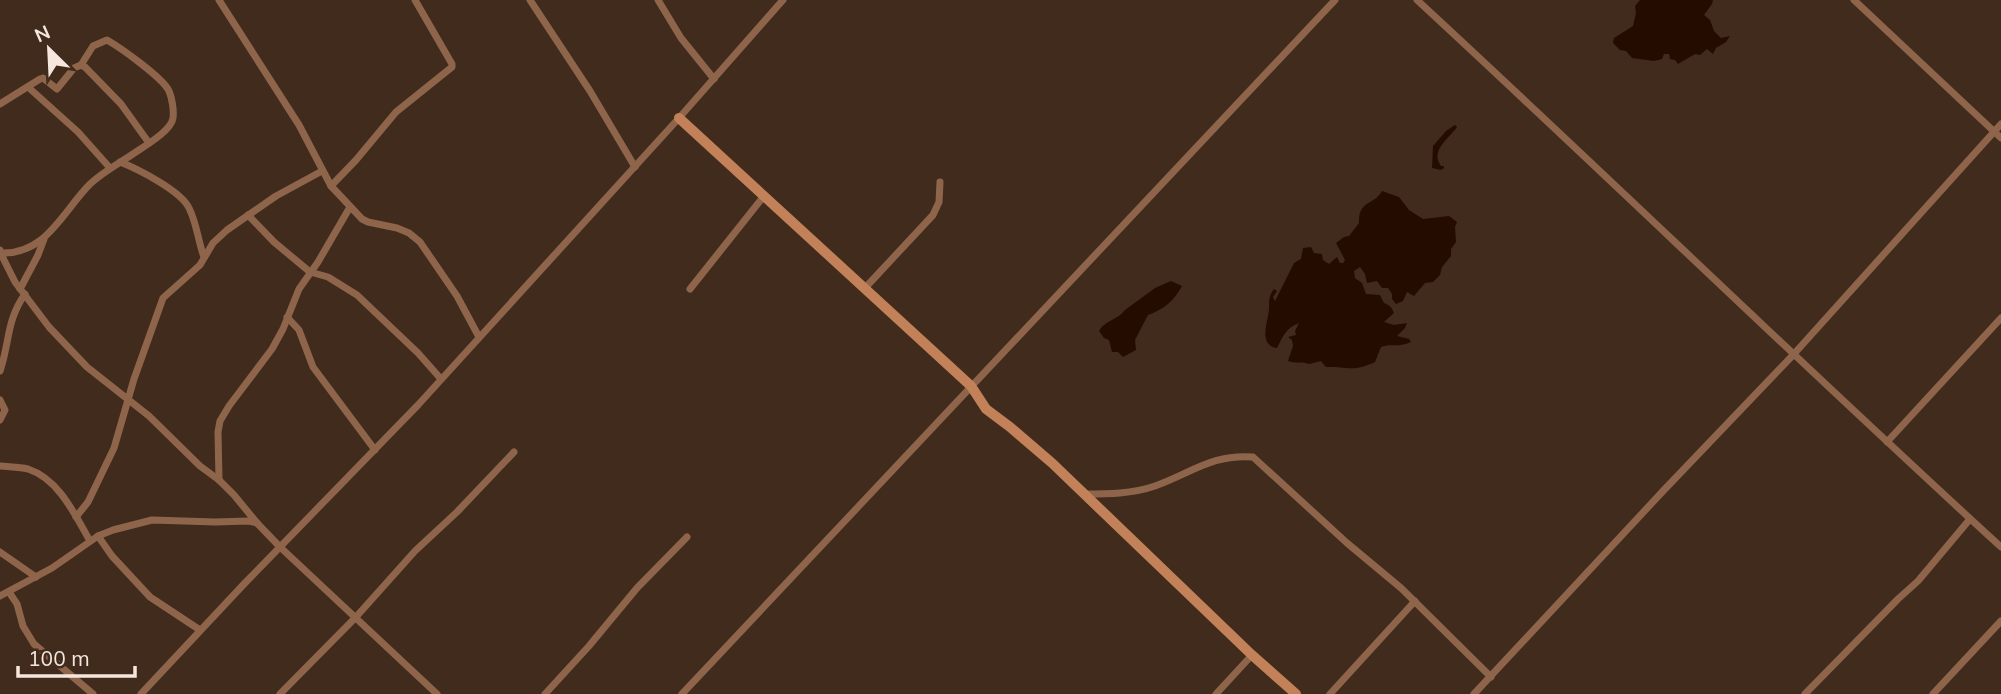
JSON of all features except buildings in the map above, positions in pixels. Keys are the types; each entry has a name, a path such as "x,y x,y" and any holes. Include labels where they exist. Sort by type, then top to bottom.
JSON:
{"street":[{"path":"219,0 299,125 331,186 368,222 397,228 420,242 457,296 479,337"},
{"path":"331,186 396,113 452,67 415,0"},
{"path":"530,0 590,91 635,167"},
{"path":"658,0 681,38 714,79"},
{"path":"141,694 376,450 680,118 774,4 783,0"},
{"path":"682,694 1335,0"},
{"path":"1417,0 2001,547"},
{"path":"1854,0 2001,138"},
{"path":"0,104 43,78 57,89 75,68 81,65 93,46 107,40 167,87 172,102 170,126 89,185 44,238 26,250 1,251 4,260 50,327 87,367 129,399 200,466 219,480 280,547 437,694"},
{"path":"81,65 121,104 149,143"},
{"path":"28,87 78,132 110,169"},
{"path":"680,118 971,386 986,410 1010,427 1084,494 1296,694"},
{"path":"1474,694 1793,355 2001,124"},
{"path":"120,162 144,172 182,198 189,207 204,257"},
{"path":"75,517 88,502 114,448 163,298 200,265 213,243 248,215 323,172"},
{"path":"865,288 933,215 939,202 940,182"},
{"path":"690,289 764,196"},
{"path":"219,480 220,421 272,349 299,289 350,207"},
{"path":"248,215 274,242 310,272 328,277 357,295 418,353 441,379"},
{"path":"0,371 11,319 44,238"},
{"path":"288,317 299,330 313,367 376,450"},
{"path":"1887,442 2001,318"},
{"path":"0,400 5,410 0,420"},
{"path":"280,694 356,617 415,551 466,503 514,452"},
{"path":"1084,494 1126,493 1155,486 1224,457 1253,457 1415,601 1491,677"},
{"path":"0,466 29,470 42,477 60,492 90,541"},
{"path":"1805,694 1918,582 1970,519"},
{"path":"3,596 52,568 98,536 152,520 257,523"},
{"path":"98,536 150,597 200,630"},
{"path":"545,694 637,588 687,537"},
{"path":"0,552 36,577"},
{"path":"3,596 17,604 23,626 33,644 93,694"},
{"path":"1330,694 1415,601"},
{"path":"1933,694 2001,621"},
{"path":"1216,694 1252,655"}],"shaded area":[{"path":"1640,0 1713,0 1704,15 1721,38 1730,36 1713,54 1707,49 1700,55 1695,54 1678,64 1670,59 1669,54 1664,54 1662,59 1654,61 1632,58 1613,43 1614,38 1633,26 1635,6"},
{"path":"1455,125 1457,127 1439,150 1438,160 1444,168 1432,168 1433,146"},
{"path":"1382,191 1399,197 1409,210 1423,219 1449,216 1457,222 1456,242 1440,275 1433,282 1425,283 1414,296 1407,292 1403,301 1396,304 1388,288 1382,288 1377,281 1367,283 1360,267 1354,271 1355,278 1362,283 1366,294 1380,295 1394,313 1384,322 1394,325 1407,323 1397,336 1411,342 1381,347 1375,362 1355,368 1326,367 1321,361 1309,364 1288,361 1293,346 1288,337 1296,335 1299,323 1288,330 1277,348 1268,343 1265,330 1269,299 1274,289 1277,291 1273,297 1275,301 1294,263 1301,259 1303,248 1311,247 1314,253 1322,254 1323,260 1329,264 1337,257 1340,263 1343,263 1345,260 1336,243 1349,236 1359,223 1361,210"},
{"path":"1171,281 1182,286 1168,304 1148,315 1135,340 1136,350 1123,357 1118,352 1112,352 1109,340 1099,331 1101,328 1155,288"}]}
